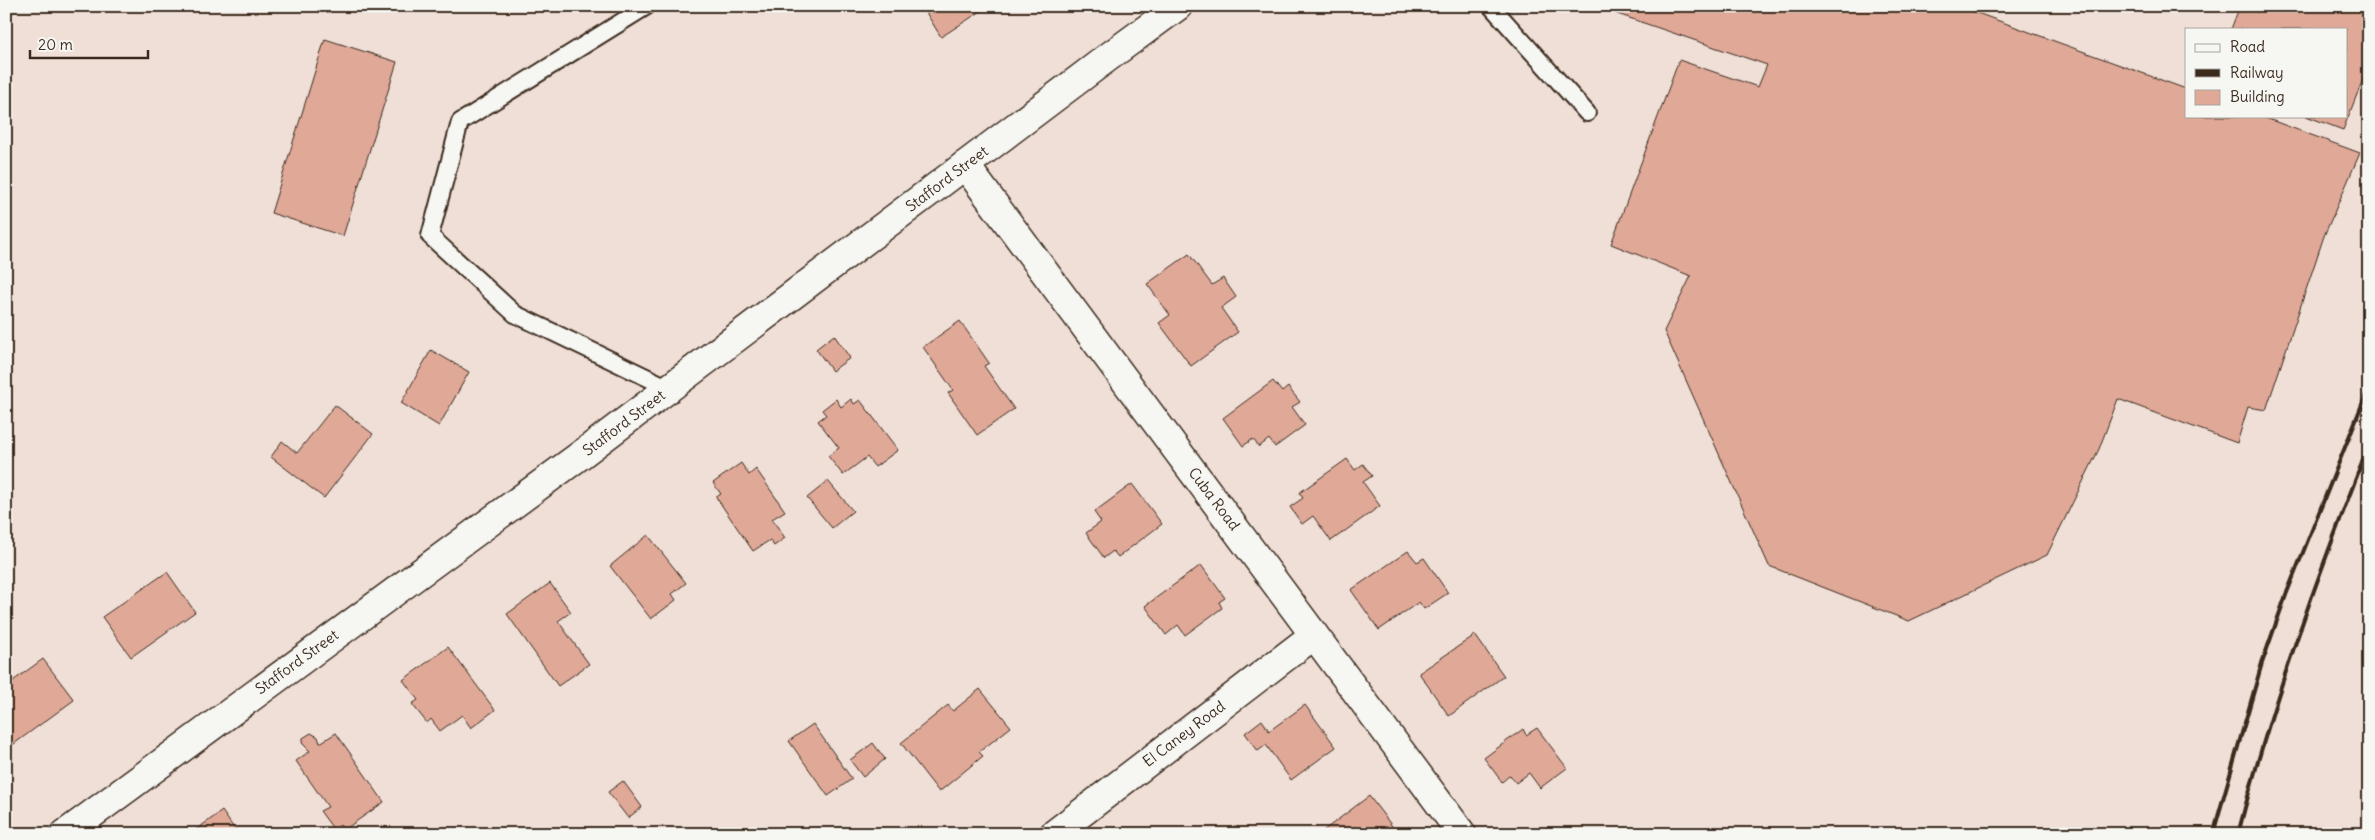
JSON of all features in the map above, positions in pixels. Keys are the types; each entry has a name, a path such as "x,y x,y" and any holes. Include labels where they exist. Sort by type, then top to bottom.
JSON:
{"main road":[{"name":"Stafford Street","path":"65,834 669,388 1178,6"},
{"name":"Cuba Road","path":"965,165 1462,834"},
{"name":"El Caney Road","path":"1054,834 1314,634"}],"lane":[{"path":"647,6 460,122 430,236 515,314 669,388"},
{"path":"1491,6 1587,113"}],"building":[{"path":"922,6 989,6 941,37"},
{"path":"1594,6 1958,6 2185,89 2185,118 2265,118 2360,153 2324,236 2266,410 2248,407 2237,443 2118,399 2099,449 2047,555 1909,621 1769,566 1664,331 1691,276 1611,244 1679,60 1758,87 1767,65"},
{"path":"2226,6 2369,6 2369,64 2348,117 2348,28 2231,28 2238,11"},
{"path":"325,39 397,62 343,236 271,213"},
{"path":"2311,118 2348,118 2343,130"},
{"path":"1189,254 1212,285 1223,278 1236,297 1221,308 1238,332 1191,366 1159,323 1170,315 1147,284"},
{"path":"960,321 989,363 984,366 1014,409 977,435 948,393 953,390 923,347"},
{"path":"834,335 850,358 832,371 816,349"},
{"path":"431,350 469,372 439,426 401,403"},
{"path":"1273,381 1282,392 1288,387 1300,402 1292,407 1305,425 1275,447 1269,439 1259,447 1253,439 1243,446 1223,418"},
{"path":"836,399 841,407 851,399 854,404 860,400 898,450 875,467 867,457 843,475 828,456 839,448 818,421 826,415 822,410"},
{"path":"335,405 373,434 324,498 271,457 282,441 297,453"},
{"path":"1347,459 1355,470 1363,464 1372,476 1363,482 1380,506 1331,541 1313,516 1302,524 1290,507 1303,498 1299,493"},
{"path":"741,463 749,475 756,469 785,511 772,519 785,538 774,546 770,540 753,551 716,497 721,494 713,483"},
{"path":"828,481 853,511 832,528 807,498"},
{"path":"1132,484 1162,524 1118,557 1113,551 1104,558 1086,533 1101,522 1094,512"},
{"path":"648,535 686,583 672,594 676,600 651,619 610,566"},
{"path":"1408,551 1417,562 1424,558 1448,593 1424,609 1419,602 1379,630 1351,590"},
{"path":"1201,565 1225,598 1219,602 1222,608 1185,635 1178,625 1166,635 1145,606"},
{"path":"167,572 195,612 131,657 102,617"},
{"path":"550,583 571,612 558,621 589,664 558,686 507,614"},
{"path":"1475,635 1504,676 1449,716 1419,673"},
{"path":"448,647 495,710 471,728 462,715 440,731 431,719 427,723 412,704 418,700 403,680"},
{"path":"43,659 74,700 11,746 6,740 6,686"},
{"path":"980,689 1011,727 979,752 983,756 939,792 901,743 948,705 953,711"},
{"path":"1305,705 1336,747 1291,780 1266,745 1258,751 1245,733 1262,720 1269,731"},
{"path":"813,724 852,779 828,796 789,741"},
{"path":"1537,728 1567,768 1540,788 1529,773 1516,783 1510,775 1502,782 1484,758 1523,729 1526,735"},
{"path":"311,733 318,737 320,743 336,733 384,802 344,830 340,825 334,830 320,811 328,807 296,761 310,751 302,743 303,738"},
{"path":"873,743 885,759 863,777 850,760"},
{"path":"623,781 642,807 628,818 608,792"},
{"path":"1369,796 1398,834 1319,834"},
{"path":"222,811 238,834 190,834"}],"railway":[{"path":"2213,834 2262,663 2286,595 2369,387"},
{"path":"2238,834 2281,686 2332,541 2369,445"}]}
